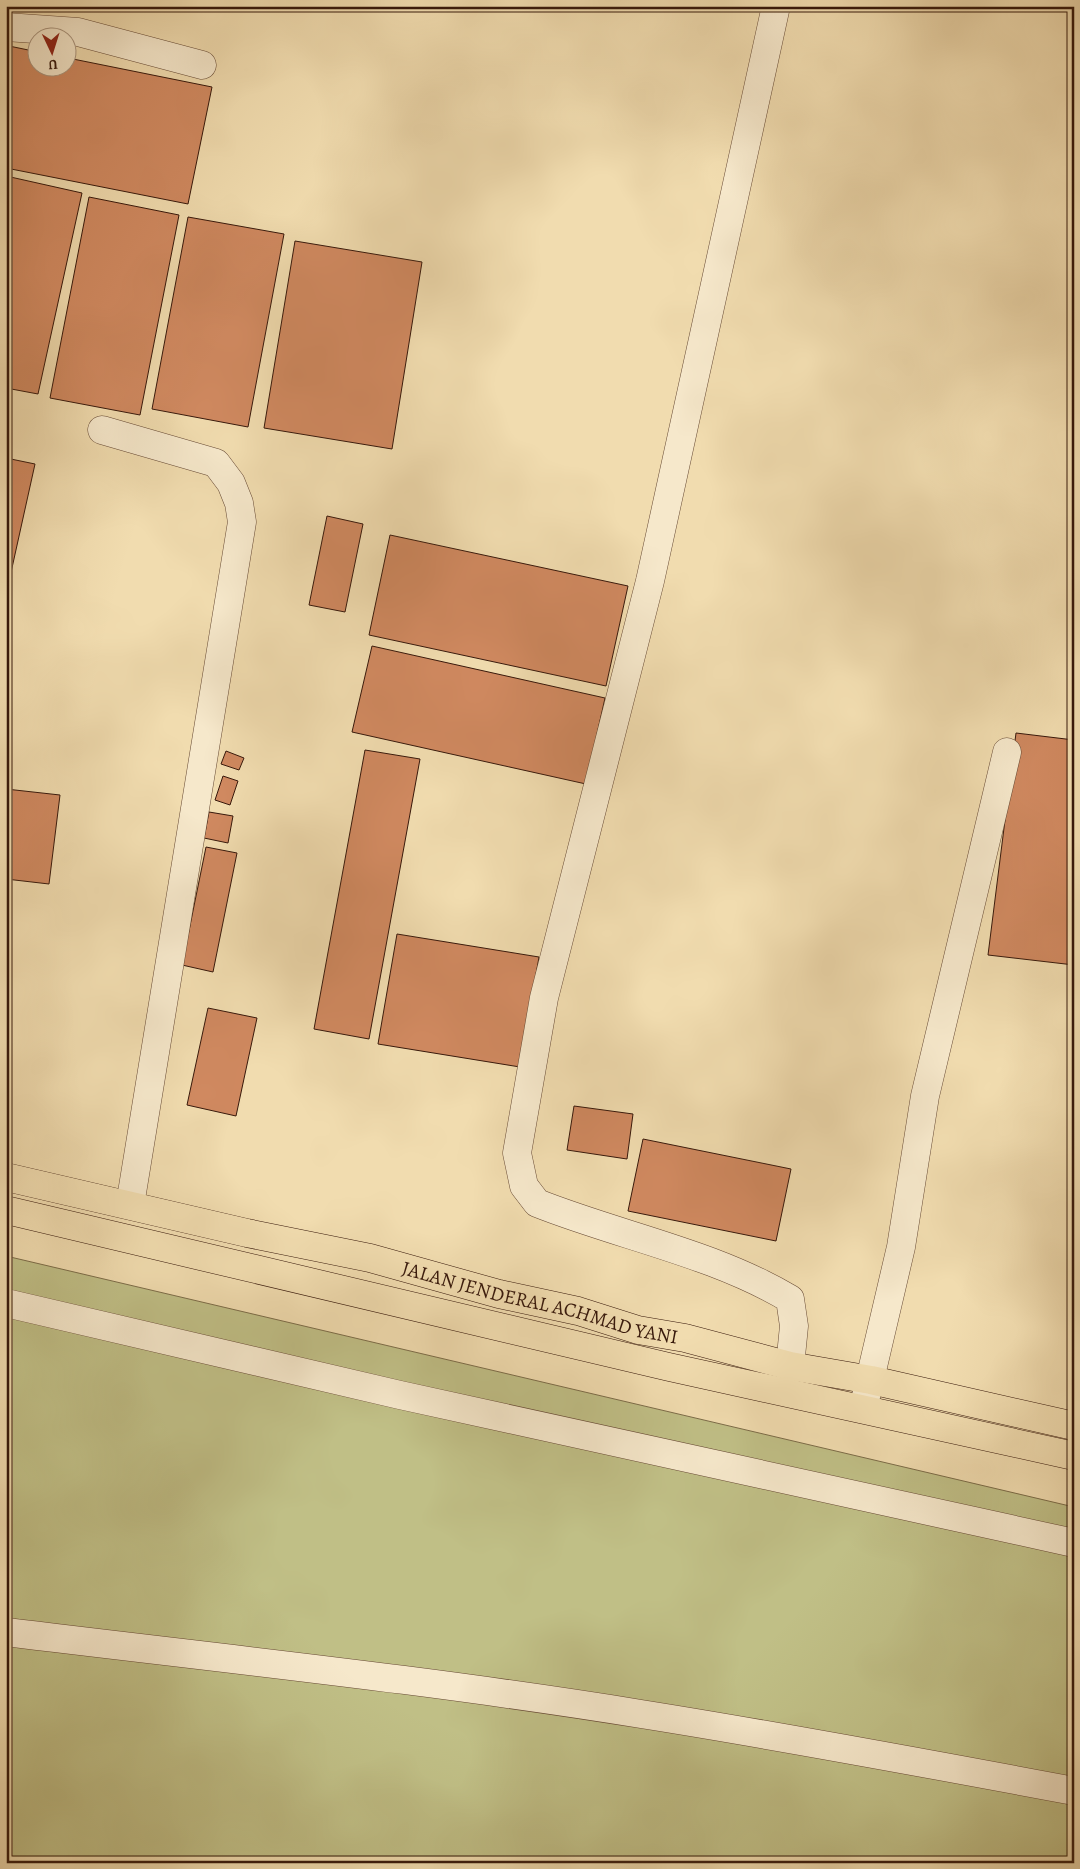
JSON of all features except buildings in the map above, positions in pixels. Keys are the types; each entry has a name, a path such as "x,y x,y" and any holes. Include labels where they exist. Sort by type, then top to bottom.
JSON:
{"highway":[{"name":"JALAN JENDERAL ACHMAD YANI","path":"6,1177 238,1231 370,1258 499,1294 578,1311 638,1330 685,1338 790,1366 871,1380 1074,1426"},
{"name":"JALAN JENDERAL ACHMAD YANI","path":"6,1210 454,1317 520,1330 660,1364 1074,1456"}],"lane":[{"path":"776,6 650,581 544,998 517,1154 524,1186 537,1203 700,1259 766,1284 790,1299 794,1326 790,1366"},
{"path":"6,26 78,32 202,65"},
{"path":"102,430 216,463 231,483 239,503 242,522 130,1205"},
{"path":"863,1409 901,1247 925,1096 1006,752"},
{"path":"6,1303 410,1397 1074,1543"},
{"path":"6,1632 485,1691 640,1713 844,1748 1074,1792"}],"shaded area":[{"path":"6,1256 1074,1507 1074,1863 6,1863"}]}
